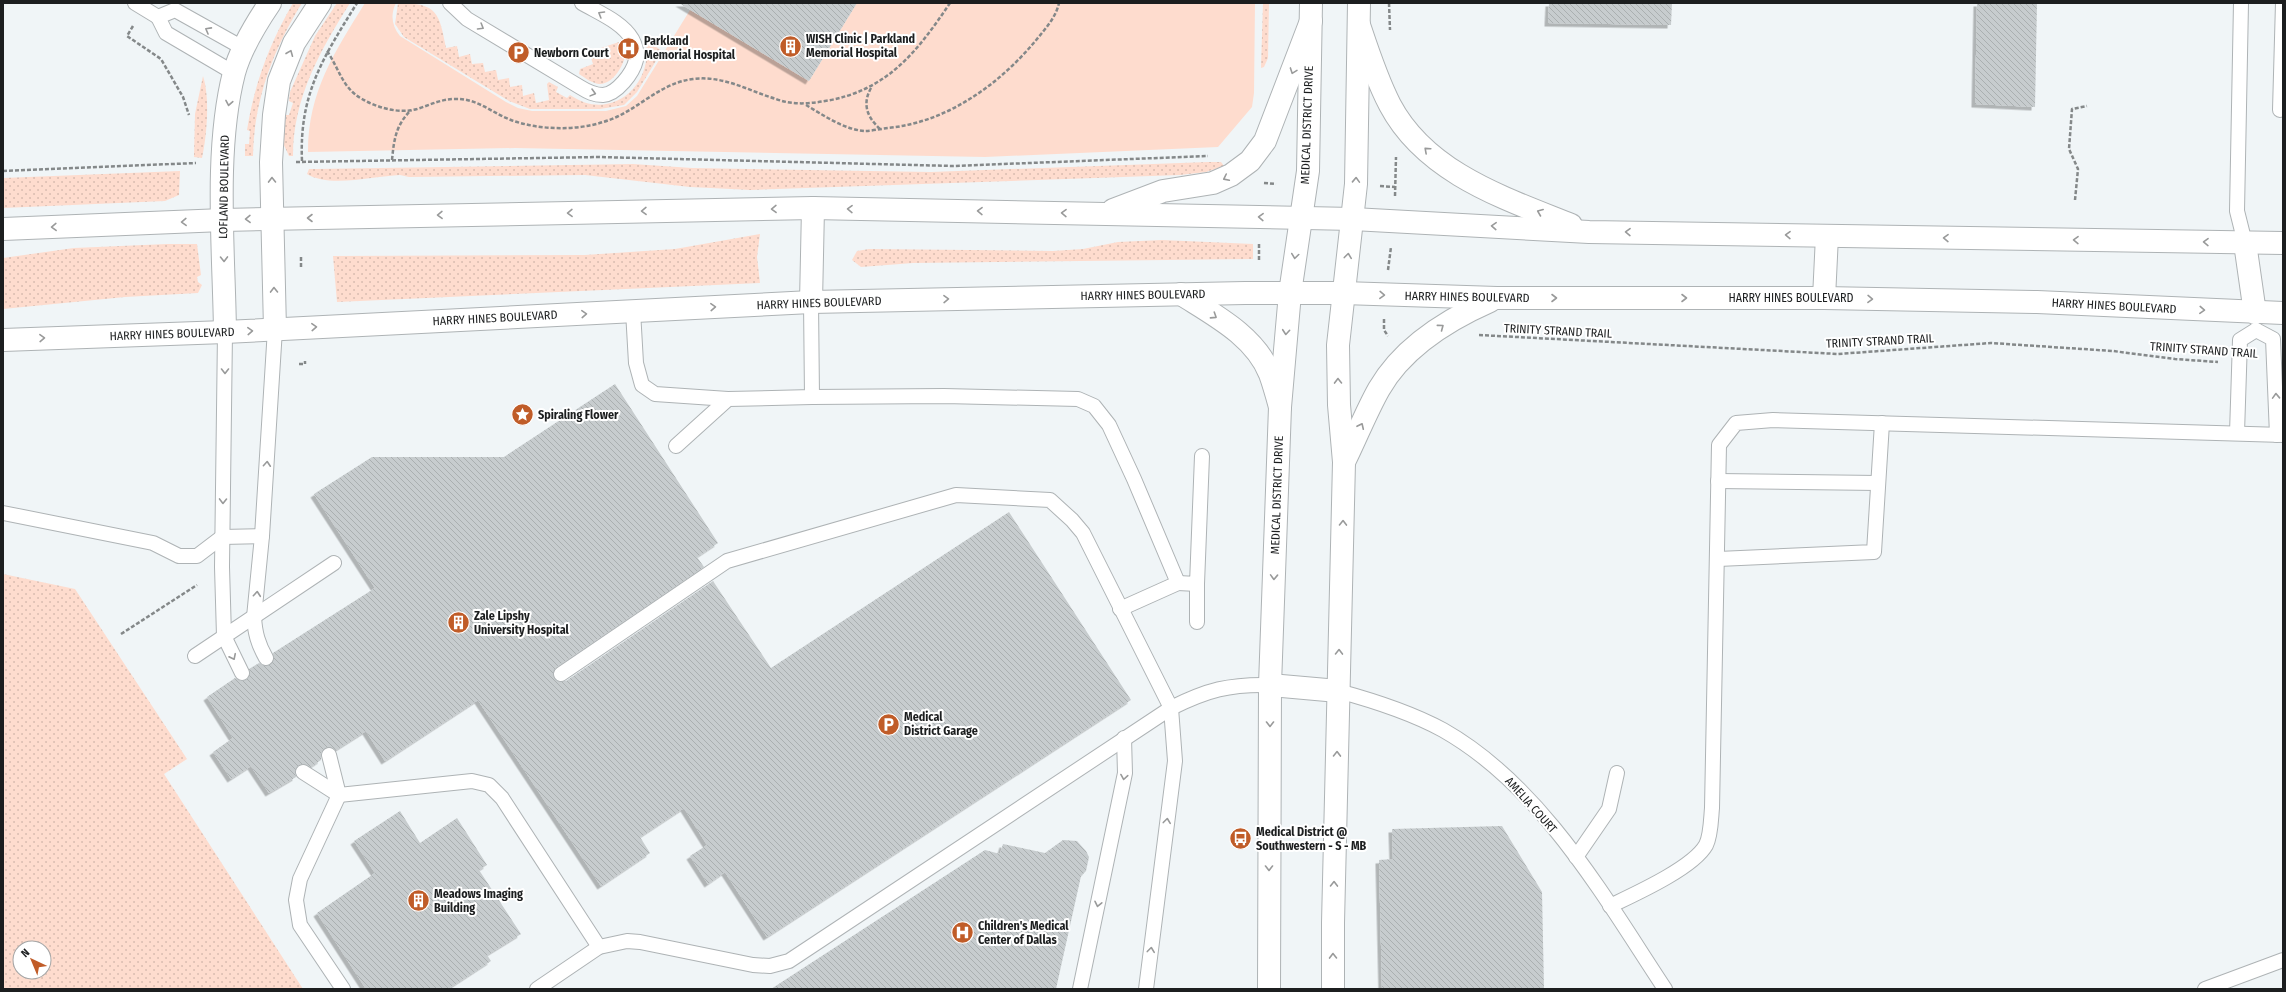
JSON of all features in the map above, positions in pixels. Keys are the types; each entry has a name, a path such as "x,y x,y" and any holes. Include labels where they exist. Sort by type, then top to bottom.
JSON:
{"main road":[{"name":"LOFLAND BOULEVARD","path":"225,332 223,156 234,73 243,48 270,3"},
{"path":"275,329 271,162 274,115 279,82 294,42 320,3"},
{"path":"1333,989 1333,923 1344,462 1339,405 1338,345 1356,184 1360,3"},
{"path":"1103,214 1163,191 1214,183 1232,175 1250,161 1265,141 1311,12"},
{"name":"MEDICAL DISTRICT DRIVE","path":"1269,989 1270,685 1280,407 1290,293 1308,171 1311,12"},
{"path":"1359,25 1390,105 1408,132 1429,152 1463,178 1499,196 1589,232"},
{"path":"811,302 813,208"},
{"path":"3,229 223,220 813,208 1352,219 1394,211 1589,232 2283,243"},
{"path":"1824,298 1826,236"},
{"path":"2245,242 2256,322"},
{"name":"HARRY HINES BOULEVARD","path":"3,340 225,332 811,302 1181,294 1343,293 1497,298 1824,298 2037,302 2256,322 2283,313"},
{"path":"1181,294 1237,330 1255,350 1270,373 1280,407"},
{"path":"1344,462 1379,389 1404,355 1457,315 1497,298"},
{"path":"1270,685 1338,692"}],"lane":[{"path":"135,3 158,17 166,33 234,73"},
{"path":"450,3 467,19 580,87 592,94 605,95 615,90 626,78 636,60 636,49 633,40 619,25 582,3"},
{"path":"2241,3 2237,211 2245,242"},
{"path":"2280,110 2283,3"},
{"path":"158,17 177,7 243,48"},
{"path":"811,302 812,397"},
{"path":"633,311 636,363 642,385 655,394 728,399 944,396 1078,400 1094,406 1109,425 1134,478 1178,583"},
{"path":"1610,906 1654,884 1692,860 1707,844 1712,808 1719,445 1736,423 1773,420 2280,435 2273,339 2256,322 2240,340 2238,364 2237,433"},
{"path":"266,658 258,644 254,617 262,536 275,329"},
{"path":"225,332 222,537 224,636 242,673"},
{"path":"676,446 728,399"},
{"path":"1718,558 1874,552 1882,423"},
{"path":"1197,622 1202,456"},
{"path":"1718,481 1878,483"},
{"path":"561,674 726,562 956,495 1050,500 1072,520 1083,533 1171,708 1175,761 1146,989"},
{"path":"3,513 153,543 179,556 197,556 222,537 262,536"},
{"path":"195,656 334,563"},
{"path":"1120,609 1178,583 1197,584"},
{"path":"537,989 599,947 627,941 640,942 753,965 770,966 790,961 1171,708 1202,693 1242,684 1270,685"},
{"name":"AMELIA COURT","path":"1338,692 1392,707 1442,730 1467,746 1512,782 1576,857 1665,989"},
{"path":"1080,989 1125,773 1124,738"},
{"path":"329,755 339,795 300,879 296,900 300,925 343,989"},
{"path":"303,772 339,795 472,781 488,785 502,798 599,947"},
{"path":"1576,857 1609,809 1617,773"},
{"path":"2205,989 2283,960"}],"path":[{"path":"302,161 300,134 306,105 318,70 327,51 357,3"},
{"path":"880,129 872,121 866,107 869,92 915,50 950,3"},
{"path":"805,105 849,127 864,131 909,126 936,117 975,96 1005,74 1025,54 1051,22 1061,3"},
{"path":"136,22 127,36 161,59 183,97 189,115"},
{"path":"2075,200 2078,169 2069,148 2072,109 2087,106"},
{"path":"392,160 393,145 400,121 411,110"},
{"path":"1384,330 1394,211 1396,151"},
{"path":"295,162 599,157 953,166 1200,156 1214,154"},
{"path":"3,171 201,162"},
{"path":"1262,183 1276,184"},
{"path":"1374,186 1395,187"},
{"path":"1259,242 1259,260"},
{"name":"TRINITY STRAND TRAIL","path":"1472,337 1479,336 1838,354 1991,343 2113,351 2175,360 2238,364"},
{"path":"299,364 305,364 305,361"},
{"path":"122,634 197,585"}],"shaded area":[{"path":"293,3 302,3 282,39 267,76 257,115 253,156 245,156 245,144 249,144 250,131 247,130 250,112 264,64 284,19"},
{"path":"337,3 350,3 328,39 310,76 298,114 294,135 293,156 289,156 282,141 286,115 289,115 293,103 289,101 290,92 315,36"},
{"path":"365,3 396,3 393,12 393,20 395,28 400,36 506,102 518,108 532,111 606,111 626,106 637,96 690,10 809,81 857,3 1255,3 1254,93 1252,107 1218,147 985,157 515,148 308,152 309,130 318,92 333,56"},
{"path":"398,3 411,3 429,8 438,18 446,48 457,46 459,57 470,54 472,64 483,63 485,72 496,70 498,80 509,78 510,87 522,85 523,96 534,93 536,103 549,100 547,84 549,82 558,87 556,92 567,98 570,95 586,103 601,105 615,102 627,94 637,84 644,70 647,55 645,39 662,51 637,92 624,105 600,109 530,109 509,101 404,37 395,24"},
{"path":"1263,3 1269,3 1268,58 1264,67 1261,68"},
{"path":"619,42 625,45 625,57 620,70 610,80 599,84 579,74 580,69 593,64 589,52"},
{"path":"203,76 207,116 202,158 194,157 195,114"},
{"path":"1221,162 1224,166 1206,172 1180,175 751,190 690,187 585,175 409,177 400,175 340,181 316,178 307,174 309,169 633,164 692,168 931,172"},
{"path":"180,171 179,195 165,201 3,208 3,178"},
{"path":"760,234 757,257 760,283 337,302 333,256 585,255 675,249"},
{"path":"1162,240 1253,244 1253,259 913,263 861,267 852,260 857,251 869,249 1053,251 1083,249 1118,242"},
{"path":"197,244 201,275 197,277 198,282 202,285 198,293 125,297 3,309 3,258 74,248"},
{"path":"3,574 75,589 187,759 164,774 303,989 3,989"}],"building":[{"name":"WISH Clinic | Parkland Memorial Hospital","path":"679,3 857,3 809,81"},
{"path":"1549,3 1672,3 1671,25 1548,23"},
{"path":"1977,3 2037,3 2035,107 1975,104"},
{"path":"615,384 718,543 697,557 704,567 556,667 553,674 557,681 566,681 713,581 771,668 1009,512 1131,700 767,937 725,872 708,884 690,856 707,845 684,808 640,837 650,853 601,886 478,700 385,761 366,731 336,750 331,747 323,749 321,753 321,760 311,767 304,764 299,765 295,771 296,777 269,793 251,766 231,779 213,752 233,738 207,697 235,678 241,681 246,680 250,674 249,669 259,663 265,666 270,665 274,659 273,653 375,588 314,494 372,457 504,457"},
{"name":"Meadows Imaging Building","path":"400,811 420,843 457,818 487,865 479,870 521,934 487,955 491,961 448,989 366,989 317,913 375,873 354,841"},
{"path":"1502,826 1542,892 1544,989 1382,989 1379,860 1393,859 1392,829"},
{"name":"Children's Medical Center of Dallas","path":"1063,840 1077,841 1089,857 1086,871 1081,876 1056,989 771,989 985,850 1000,854 1003,844 1045,853"}],"place":[{"name":"WISH Clinic | Parkland Memorial Hospital","path":"790,46"},
{"name":"Parkland Memorial Hospital","path":"629,48"},
{"name":"Newborn Court","path":"519,53"},
{"name":"Spiraling Flower","path":"523,415"},
{"name":"Zale Lipshy University Hospital","path":"458,623"},
{"name":"Medical District Garage","path":"888,724"},
{"name":"Medical District @ Southwestern - S - MB","path":"1240,839"},
{"name":"Meadows Imaging Building","path":"419,901"},
{"name":"Children's Medical Center of Dallas","path":"963,933"}]}
